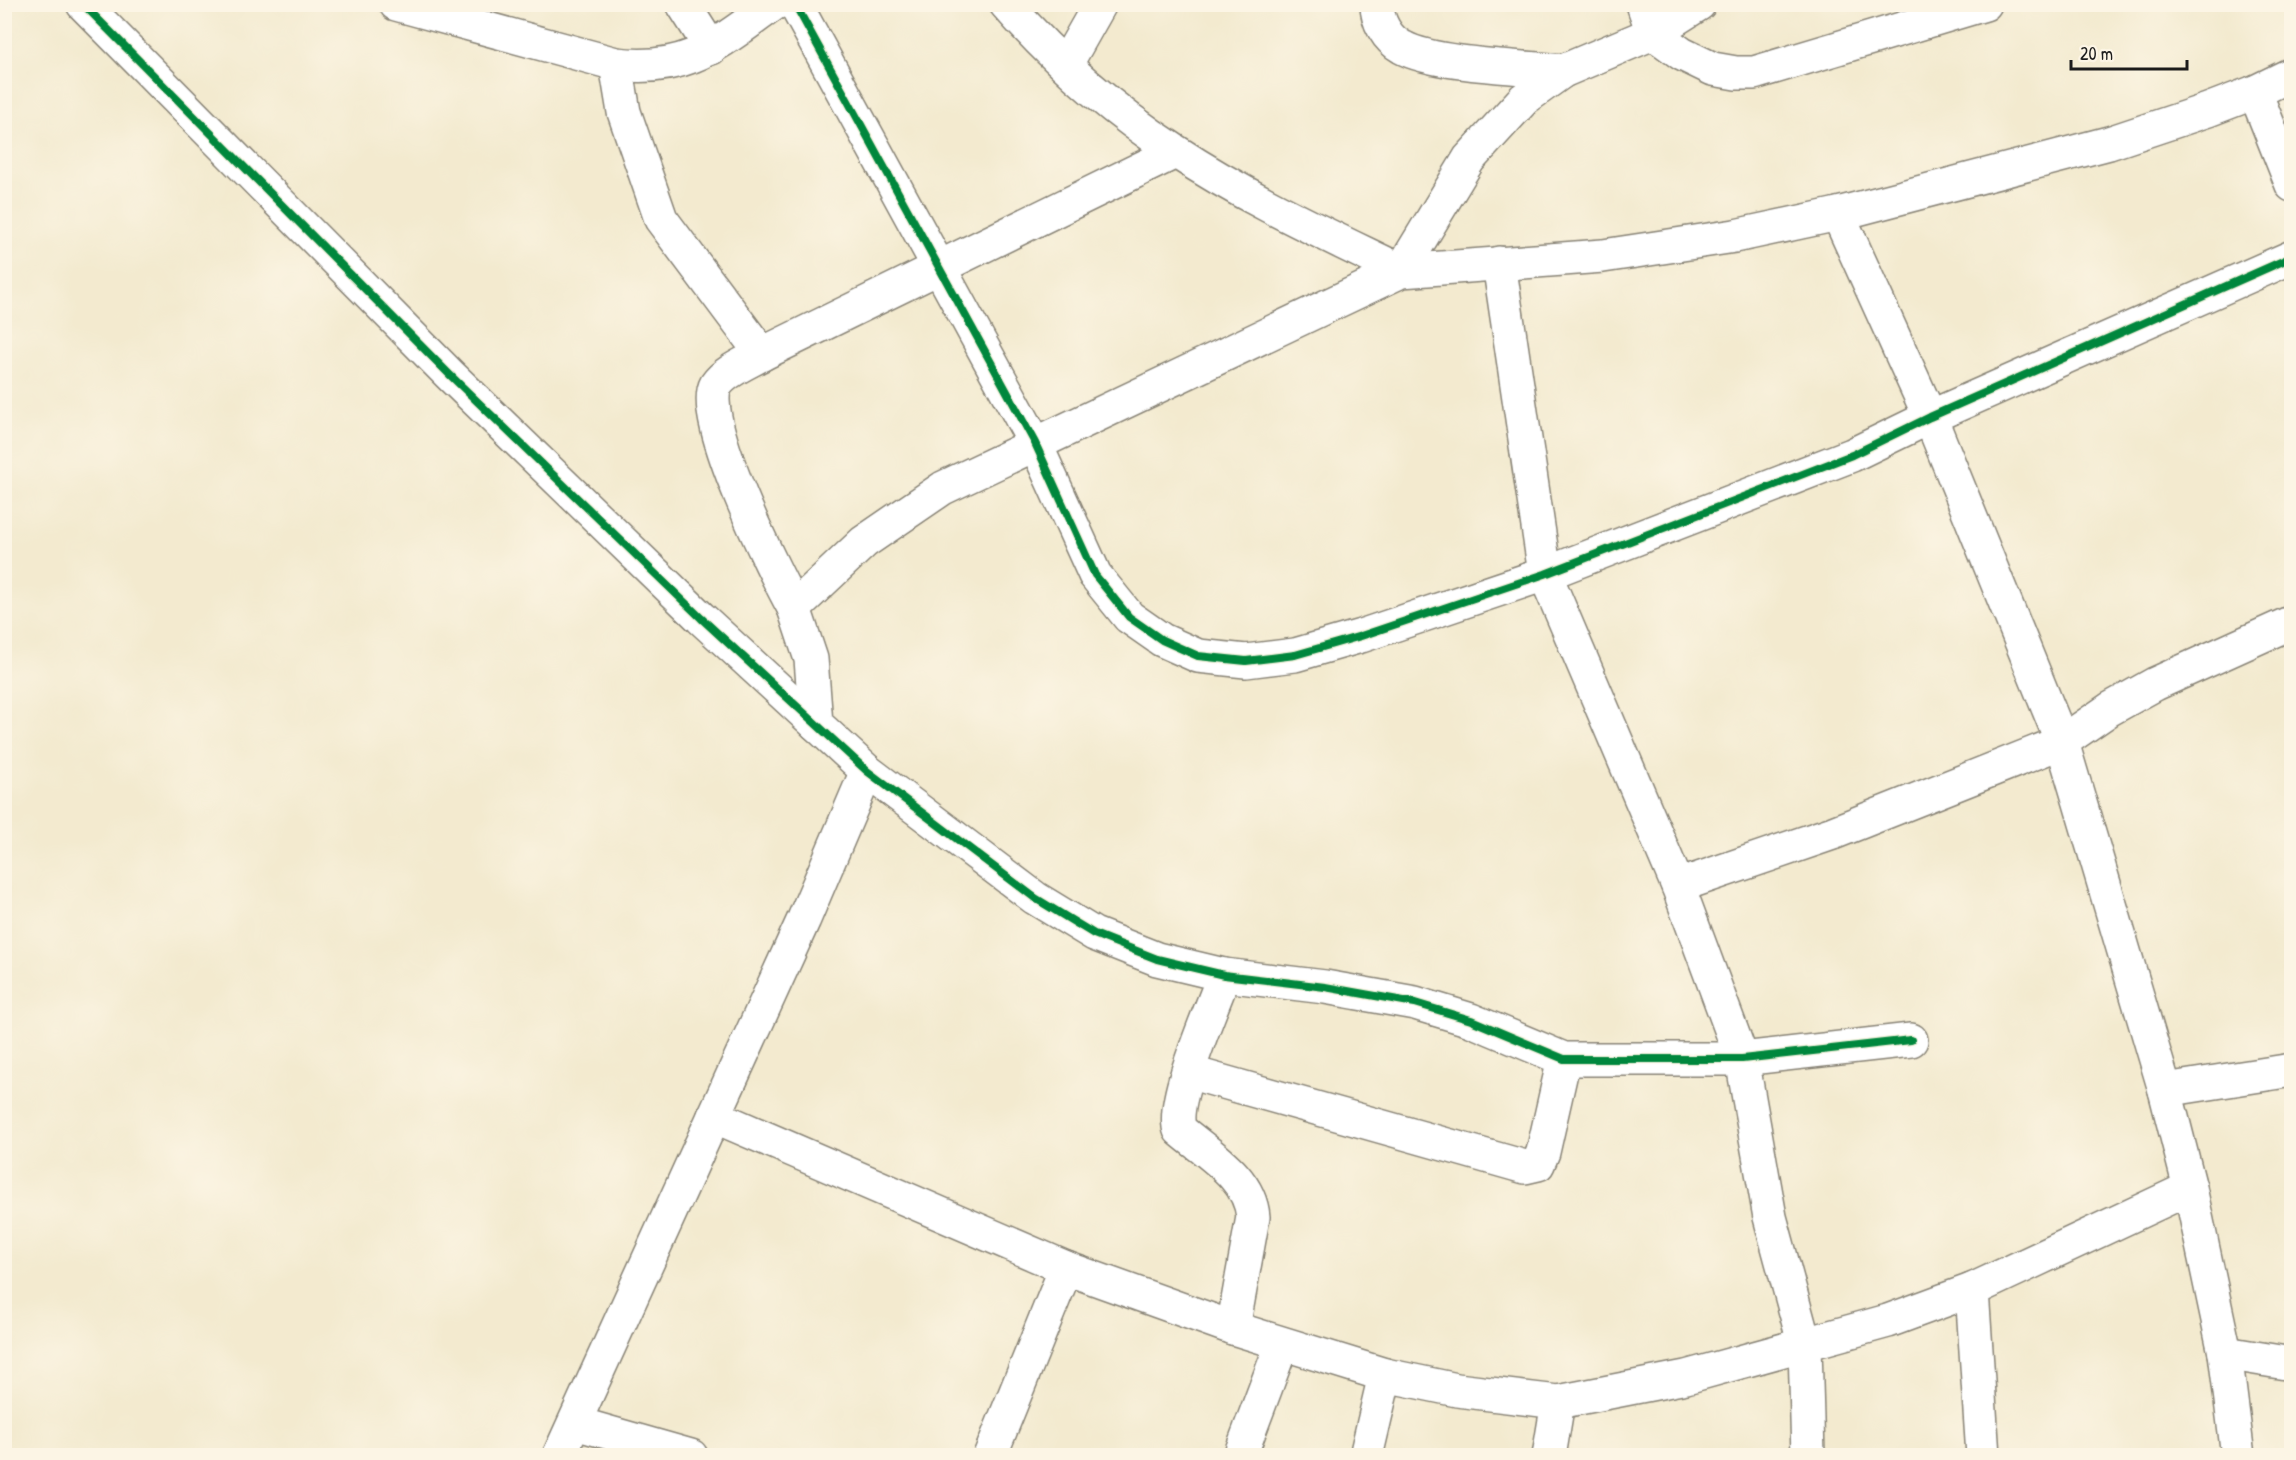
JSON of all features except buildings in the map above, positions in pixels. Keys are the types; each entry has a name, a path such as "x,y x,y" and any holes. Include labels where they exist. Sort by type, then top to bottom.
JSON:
{"street":[{"path":"83,4 450,375 701,618 867,771 1035,898 1094,934 1157,959 1224,975 1325,987 1415,1003 1471,1020 1564,1059 1742,1059 1911,1040"},
{"path":"396,4 616,64 653,67 673,64 711,48 774,4"},
{"path":"683,4 711,48"},
{"path":"795,4 1035,442 1095,575 1129,617 1162,640 1198,656 1246,661 1295,655 1361,636 1545,574 1852,455 1930,417 2292,257"},
{"path":"1006,4 1066,64 1125,115 1175,152 1307,226 1401,271"},
{"path":"1066,64 1100,4"},
{"path":"1377,4 1382,27 1402,48 1426,56 1563,71"},
{"path":"1401,271 1469,159 1524,99 1563,71 1648,19 1699,4"},
{"path":"1648,19 1682,54 1713,69 1754,73 1985,4"},
{"path":"616,64 624,112 660,219 762,354"},
{"path":"794,608 834,567 892,521 943,488 1035,442 1401,271 1603,256 1735,236 1838,214 2109,143 2255,92 2292,74"},
{"path":"2255,92 2292,185"},
{"path":"816,724 811,659 794,608 766,557 741,497 724,447 712,400 716,385 726,375 762,354 1175,152"},
{"path":"1838,214 1930,417 2062,742 2165,1090 2190,1188 2225,1353 2238,1455"},
{"path":"1499,263 1545,574 1678,886 1742,1059 1770,1216 1805,1346 1808,1455"},
{"path":"1678,886 1833,833 2062,742 2110,709 2155,684 2292,622"},
{"path":"560,1455 804,919 867,771"},
{"path":"1224,975 1188,1072 1176,1120 1180,1130 1236,1177 1252,1201 1253,1217 1233,1328"},
{"path":"1188,1072 1525,1167 1538,1164 1543,1152 1564,1059"},
{"path":"2165,1090 2292,1070"},
{"path":"714,1116 1065,1268 1233,1328 1384,1375 1457,1390 1558,1402 1686,1377 1805,1346 1888,1321 1972,1290 2190,1188"},
{"path":"990,1455 1065,1268"},
{"path":"1972,1290 1983,1455"},
{"path":"1240,1455 1282,1344"},
{"path":"2225,1353 2292,1364"},
{"path":"1366,1455 1384,1375"},
{"path":"1549,1455 1558,1402"},
{"path":"575,1423 692,1455"}],"cycle path":[{"path":"83,4 450,375 701,618 867,771 1035,898 1094,934 1157,959 1224,975 1325,987 1415,1003 1471,1020 1564,1059 1742,1059 1911,1040"},
{"path":"795,4 1035,443 1095,575 1129,617 1162,640 1198,656 1246,661 1295,655 1361,636 1545,574 1852,455 1930,417 2292,257"}]}
